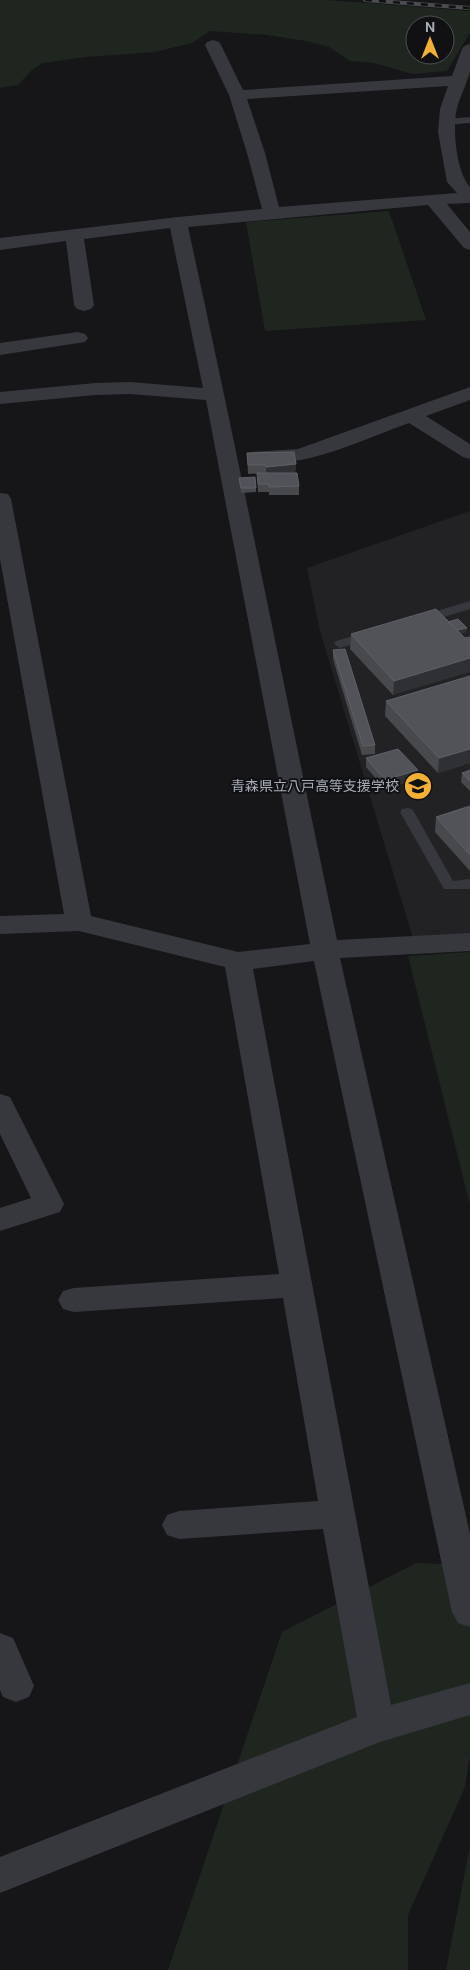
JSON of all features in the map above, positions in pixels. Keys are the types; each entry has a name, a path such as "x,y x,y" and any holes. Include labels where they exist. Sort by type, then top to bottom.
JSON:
{"street":[{"path":"213,44 237,96 256,153 272,214"},
{"path":"470,49 448,109 446,132 456,182 470,198"},
{"path":"237,96 457,81"},
{"path":"0,244 178,222 433,199 470,198"},
{"path":"433,199 470,244"},
{"path":"178,222 228,458 248,570 325,950 470,1612"},
{"path":"74,234 84,305"},
{"path":"0,349 78,338"},
{"path":"0,398 94,389 130,388 214,395"},
{"path":"228,458 301,454 470,393"},
{"path":"411,415 470,453"},
{"path":"0,500 79,922"},
{"path":"0,924 79,922 238,961 291,956 325,950 470,942"},
{"path":"238,961 377,1726"},
{"path":"0,1104 50,1204 0,1220"},
{"path":"74,1300 296,1285"},
{"path":"179,1525 337,1514"},
{"path":"0,1649 16,1686"},
{"path":"0,1875 377,1726 470,1699"}],"lane":[{"path":"447,122 470,120"},
{"path":"405,625 470,605"},
{"path":"340,644 386,630"},
{"path":"407,812 449,886 470,884"}],"shaded area":[{"path":"0,0 328,0 470,11 470,33 455,58 455,15 405,15 405,65 451,65 447,71 412,74 374,63 350,61 329,47 306,41 267,35 210,31 192,43 155,52 86,57 43,63 32,70 18,85 0,88"},
{"path":"389,211 426,320 265,331 246,222"},
{"name":"青森県立八戸高等支援学校","path":"470,511 470,942 415,945 320,631 307,568"},
{"path":"470,952 470,1205 408,956"},
{"path":"416,1563 470,1565 470,1755 465,1787 408,1915 408,1970 168,1970 282,1632"},
{"path":"470,1845 470,1970 446,1970"}],"building":[{"path":"294,452 296,464 266,467 266,465 248,465 247,453"},
{"path":"257,473 297,473 299,486 269,487 269,484 258,484"},
{"path":"255,477 256,488 241,488 239,478"},
{"path":"436,609 465,638 470,637 470,658 394,681 351,634"},
{"path":"458,619 467,628 457,630 448,622"},
{"path":"345,649 375,745 363,746 333,650"},
{"path":"470,676 470,749 439,758 386,701"},
{"path":"398,749 418,770 385,780 366,758"},
{"path":"470,770 470,781 462,773"},
{"path":"470,806 470,855 436,817"}],"railway":[{"path":"365,0 470,8"}],"place":[{"name":"青森県立八戸高等支援学校","path":"418,786"}]}
